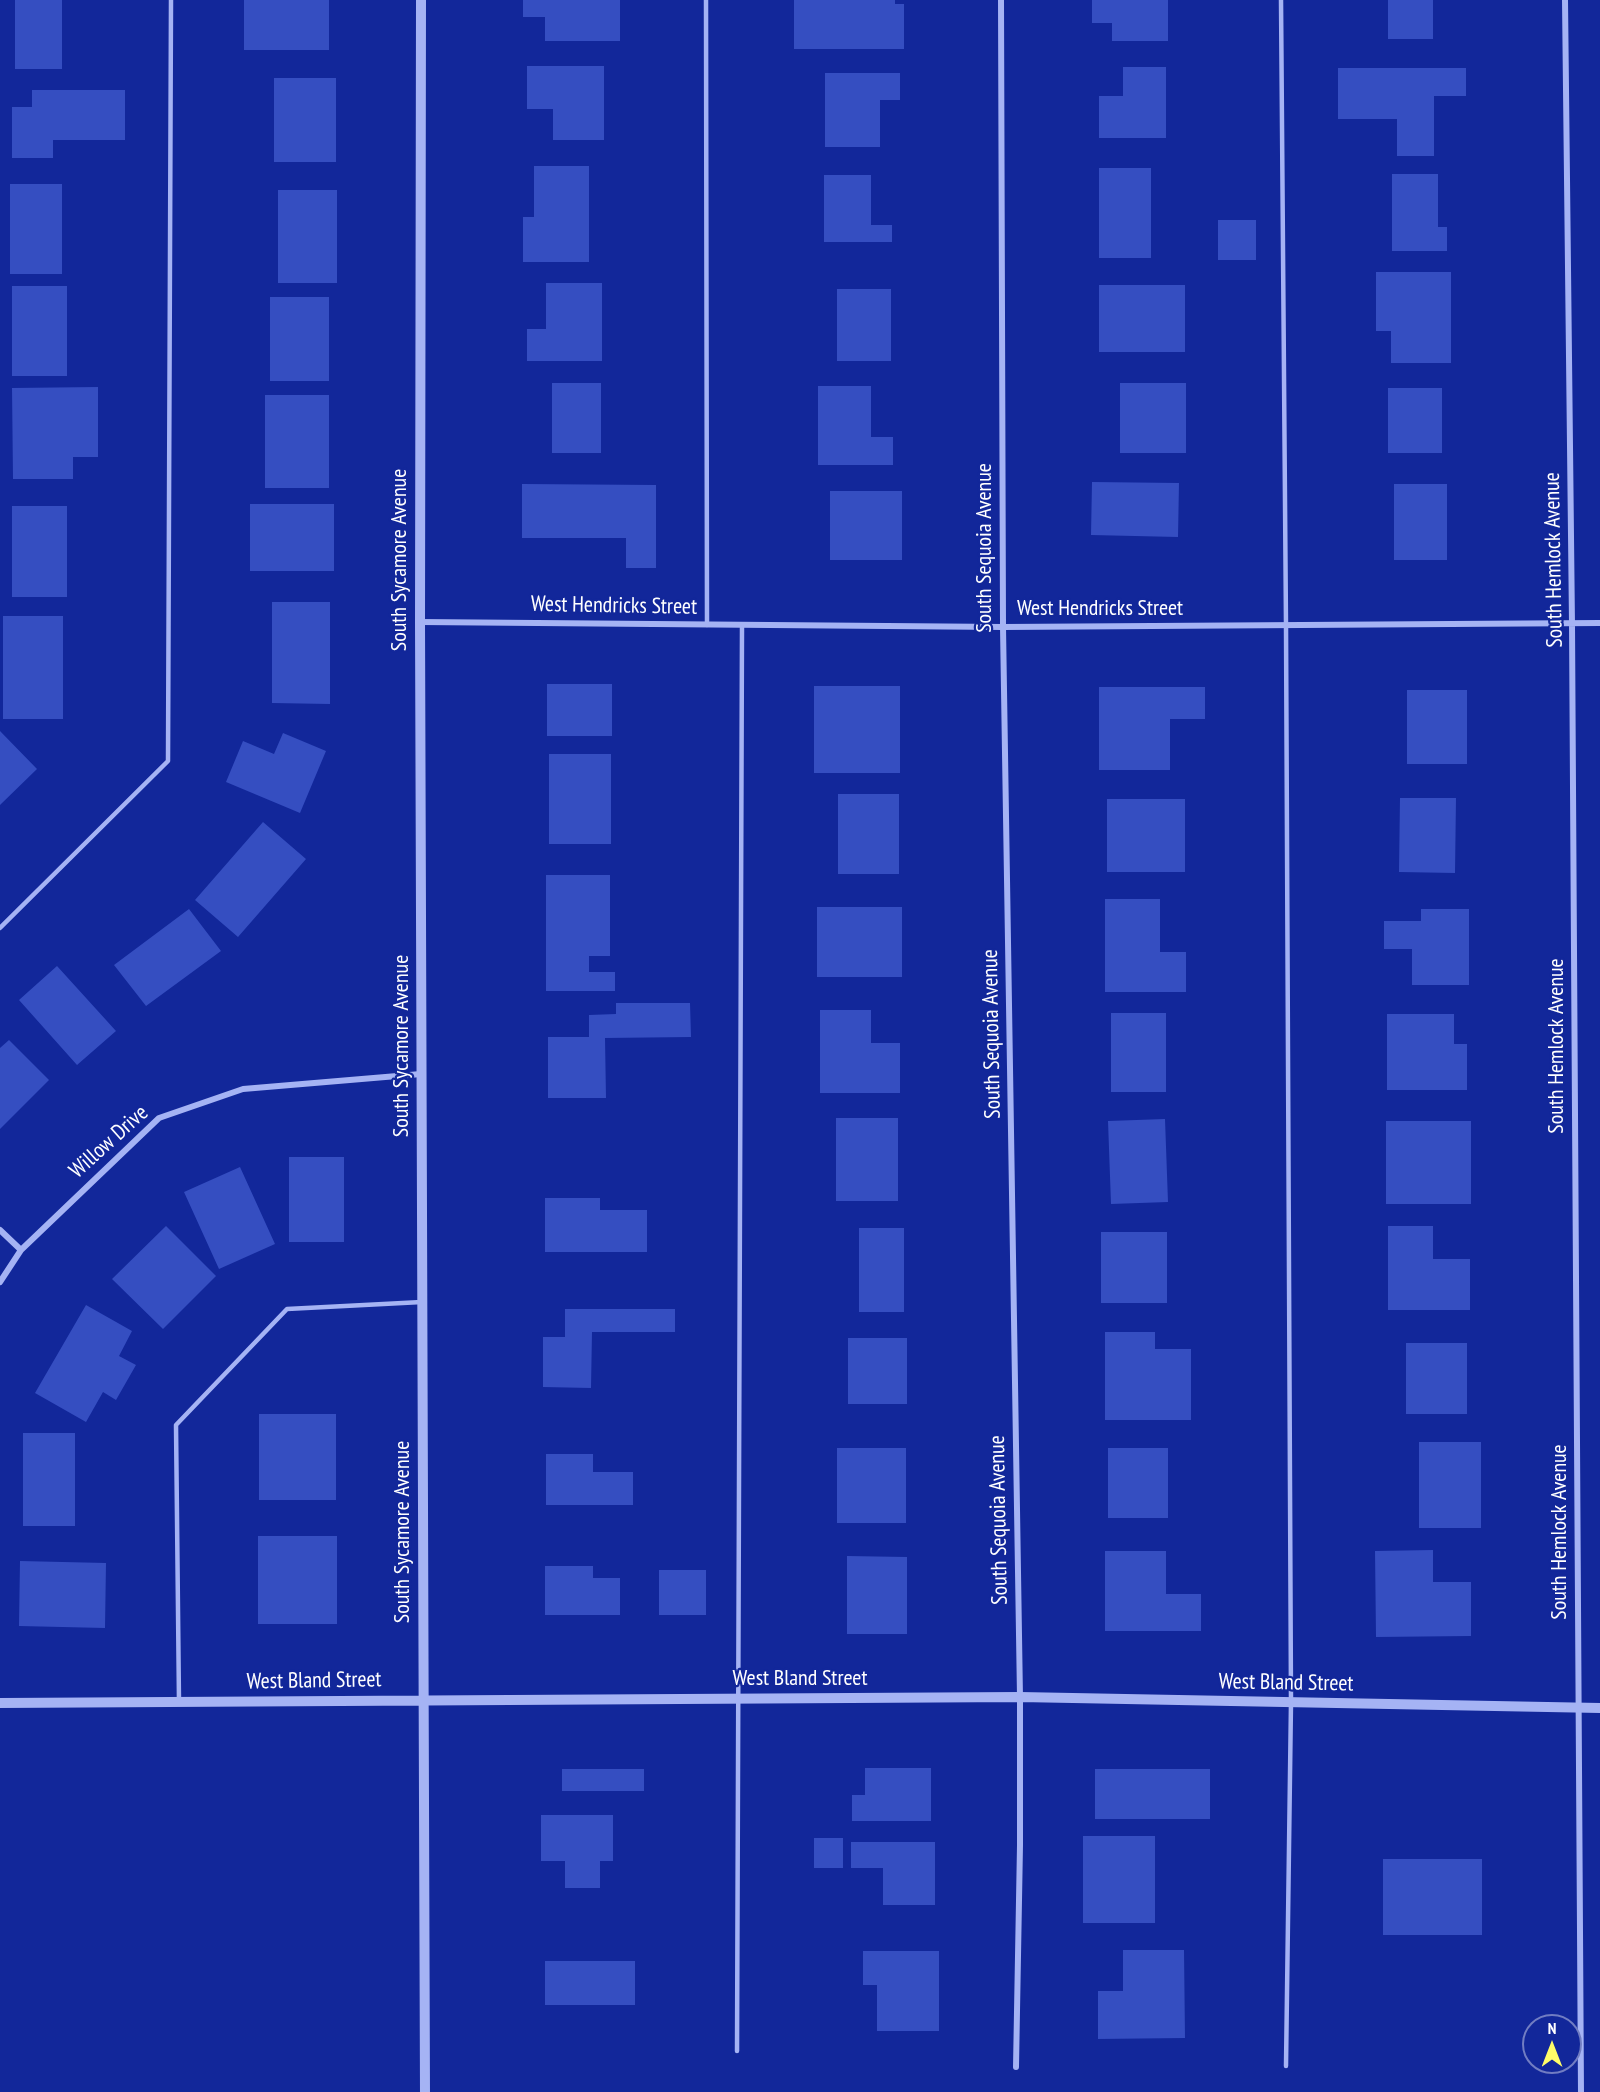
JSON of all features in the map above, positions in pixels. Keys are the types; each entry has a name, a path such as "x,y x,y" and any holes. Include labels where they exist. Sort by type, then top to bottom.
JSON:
{"street":[{"name":"South Sycamore Avenue","path":"421,0 421,1074 426,2092"},
{"name":"South Sequoia Avenue","path":"1001,0 1003,627 1020,1697 1016,2067"},
{"name":"South Hemlock Avenue","path":"1565,0 1572,624 1581,2092"},
{"name":"West Hendricks Street","path":"420,622 1003,627 1600,623"},
{"name":"Willow Drive","path":"0,1282 21,1250 159,1118 243,1089 421,1074"},
{"path":"0,1230 21,1250"},
{"name":"West Bland Street","path":"0,1704 1020,1697 1600,1707"}],"lane":[{"path":"0,928 168,761 171,0"},
{"path":"706,0 707,625"},
{"path":"1281,0 1291,1702 1286,2066"},
{"path":"737,2051 742,625"},
{"path":"179,1702 176,1425 287,1309 422,1302"}],"building":[{"path":"15,0 62,0 62,69 15,69"},
{"path":"244,0 329,0 329,50 244,50"},
{"path":"523,0 620,0 620,41 545,41 545,17 523,17"},
{"path":"794,0 895,0 895,4 904,4 904,49 794,49"},
{"path":"1092,0 1168,0 1168,41 1112,41 1112,23 1092,23"},
{"path":"1388,0 1433,0 1433,39 1388,39"},
{"path":"527,66 604,66 604,140 553,140 553,109 527,109"},
{"path":"1123,67 1166,67 1166,138 1099,138 1099,96 1123,96"},
{"path":"1338,68 1466,68 1466,96 1434,96 1434,156 1397,156 1397,119 1338,119"},
{"path":"825,73 900,73 900,100 880,100 880,147 825,147"},
{"path":"274,78 336,78 336,162 274,162"},
{"path":"32,90 125,90 125,140 53,140 53,158 12,158 12,107 32,107"},
{"path":"534,166 589,166 589,262 523,262 523,217 534,217"},
{"path":"1099,168 1151,168 1151,258 1099,258"},
{"path":"1392,174 1438,174 1438,227 1447,227 1447,251 1392,251"},
{"path":"824,175 871,175 871,225 892,225 892,242 824,242"},
{"path":"10,184 62,184 62,274 10,274"},
{"path":"278,190 337,190 337,283 278,283"},
{"path":"1218,220 1256,220 1256,260 1218,260"},
{"path":"1376,272 1451,272 1451,363 1391,363 1391,331 1376,331"},
{"path":"546,283 602,283 602,361 527,361 527,329 546,329"},
{"path":"1099,285 1185,285 1185,352 1099,352"},
{"path":"12,286 67,286 67,376 12,376"},
{"path":"837,289 891,289 891,361 837,361"},
{"path":"270,297 329,297 329,381 270,381"},
{"path":"552,383 601,383 601,453 552,453"},
{"path":"1120,383 1186,383 1186,453 1120,453"},
{"path":"818,386 871,386 871,437 893,437 893,465 818,465"},
{"path":"98,387 98,457 73,457 73,479 13,479 12,388"},
{"path":"1388,388 1442,388 1442,453 1388,453"},
{"path":"265,395 329,395 329,488 265,488"},
{"path":"1092,482 1179,483 1178,537 1091,535"},
{"path":"522,484 656,485 656,568 626,568 626,538 522,538"},
{"path":"1394,484 1447,484 1447,560 1394,560"},
{"path":"830,491 902,491 902,560 830,560"},
{"path":"250,504 334,504 334,571 250,571"},
{"path":"12,506 67,506 67,597 12,597"},
{"path":"272,602 330,602 330,704 272,703"},
{"path":"3,616 63,616 63,719 3,719"},
{"path":"547,684 612,684 612,736 547,736"},
{"path":"814,686 900,686 900,773 814,773"},
{"path":"1099,687 1205,687 1205,719 1170,719 1170,770 1099,770"},
{"path":"1407,690 1467,690 1467,764 1407,764"},
{"path":"0,731 37,769 0,805"},
{"path":"283,733 326,751 300,813 226,782 243,741 274,754"},
{"path":"549,754 611,754 611,844 549,844"},
{"path":"838,794 899,794 899,874 838,874"},
{"path":"1400,798 1456,798 1455,873 1399,872"},
{"path":"1107,799 1185,799 1185,872 1107,872"},
{"path":"263,822 306,859 238,937 195,900"},
{"path":"546,875 610,875 610,956 589,956 589,972 615,972 615,991 546,991"},
{"path":"1105,899 1160,899 1160,952 1186,952 1186,992 1105,992"},
{"path":"817,907 902,907 902,977 817,977"},
{"path":"189,909 221,951 146,1006 114,965"},
{"path":"1421,909 1469,909 1469,985 1412,985 1412,949 1384,949 1384,921 1421,921"},
{"path":"57,966 116,1031 77,1065 19,1000"},
{"path":"616,1003 690,1003 691,1037 605,1038 606,1098 548,1098 548,1037 589,1037 589,1015 616,1014"},
{"path":"820,1010 871,1010 871,1043 900,1043 900,1093 820,1093"},
{"path":"1111,1013 1166,1013 1166,1092 1111,1092"},
{"path":"1387,1014 1454,1014 1454,1044 1467,1044 1467,1090 1387,1090"},
{"path":"9,1040 49,1080 0,1129 0,1048"},
{"path":"836,1118 898,1118 898,1201 836,1201"},
{"path":"1165,1119 1168,1202 1111,1204 1108,1121"},
{"path":"1386,1121 1471,1121 1471,1204 1386,1204"},
{"path":"289,1157 344,1157 344,1242 289,1242"},
{"path":"240,1167 275,1244 219,1269 184,1192"},
{"path":"545,1198 600,1198 600,1210 647,1210 647,1252 545,1252"},
{"path":"166,1226 216,1276 163,1329 112,1279"},
{"path":"1388,1226 1433,1226 1433,1259 1470,1259 1470,1310 1388,1310"},
{"path":"859,1228 904,1228 904,1312 859,1312"},
{"path":"1101,1232 1167,1232 1167,1303 1101,1303"},
{"path":"86,1305 132,1331 119,1356 136,1365 116,1400 103,1392 86,1422 35,1393"},
{"path":"565,1309 675,1309 675,1332 592,1332 591,1388 543,1387 543,1337 565,1337"},
{"path":"1105,1332 1155,1332 1155,1349 1191,1349 1191,1420 1105,1420"},
{"path":"848,1338 907,1338 907,1404 848,1404"},
{"path":"1406,1343 1467,1343 1467,1414 1406,1414"},
{"path":"259,1414 336,1414 336,1500 259,1500"},
{"path":"23,1433 75,1433 75,1526 23,1526"},
{"path":"1419,1442 1481,1442 1481,1528 1419,1528"},
{"path":"837,1448 906,1448 906,1523 837,1523"},
{"path":"1108,1448 1168,1448 1168,1518 1108,1518"},
{"path":"546,1454 593,1454 593,1472 633,1472 633,1505 546,1505"},
{"path":"258,1536 337,1536 337,1624 258,1624"},
{"path":"1433,1550 1433,1582 1471,1582 1471,1636 1376,1637 1375,1551"},
{"path":"1105,1551 1166,1551 1166,1594 1201,1594 1201,1631 1105,1631"},
{"path":"847,1556 907,1557 907,1634 847,1634"},
{"path":"20,1561 106,1563 105,1628 19,1626"},
{"path":"545,1566 593,1566 593,1578 620,1578 620,1615 545,1615"},
{"path":"659,1570 706,1570 706,1615 659,1615"},
{"path":"865,1768 931,1768 931,1821 852,1821 852,1795 865,1795"},
{"path":"562,1769 644,1769 644,1791 562,1791"},
{"path":"1095,1769 1210,1769 1210,1819 1095,1819"},
{"path":"541,1815 613,1815 613,1861 600,1861 600,1888 565,1888 565,1861 541,1861"},
{"path":"1083,1836 1155,1836 1155,1923 1083,1923"},
{"path":"814,1838 843,1838 843,1868 814,1868"},
{"path":"851,1842 935,1842 935,1905 883,1905 883,1868 851,1868"},
{"path":"1383,1859 1482,1859 1482,1935 1383,1935"},
{"path":"1123,1950 1184,1950 1185,2038 1098,2039 1098,1991 1123,1991"},
{"path":"863,1951 939,1951 939,2031 877,2031 877,1985 863,1985"},
{"path":"545,1961 635,1961 635,2005 545,2005"}]}
